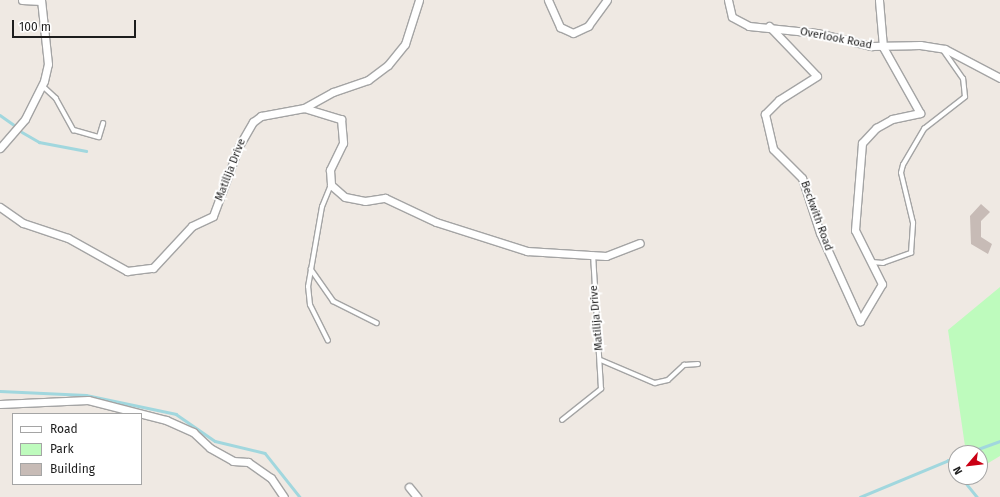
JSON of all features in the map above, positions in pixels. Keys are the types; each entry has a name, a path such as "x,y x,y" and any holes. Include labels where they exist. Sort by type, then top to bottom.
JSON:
{"street":[{"path":"0,148 25,119 43,86 48,64 41,1 22,0"},
{"path":"304,108 333,92 368,80 388,65 404,44 419,0"},
{"path":"548,0 560,26 572,33 588,26 607,0"},
{"name":"Overlook Road","path":"728,0 732,17 740,23 768,26 883,47 920,45 942,49 1000,78"},
{"path":"871,262 855,230 862,143 876,128 892,119 920,113 883,47 879,0"},
{"name":"Beckwith Road","path":"768,26 817,76 779,100 765,114 773,150 802,178 820,233 860,321 882,284 871,262"},
{"name":"Matilija Drive","path":"0,207 23,223 68,238 127,272 153,268 192,226 213,216 239,146 253,122 261,116 304,108 341,119 343,142 330,170 331,185"},
{"path":"331,185 345,197 365,201 385,198 436,222 527,251 606,256 640,243"},
{"path":"0,404 88,400 139,413"},
{"path":"142,414 166,420 194,432 210,448 233,461 248,462 271,478 284,497"},
{"path":"409,487 417,497"}],"lane":[{"path":"871,262 883,263 911,253 913,223 901,174 903,165 924,129 965,97 963,79 942,49"},
{"path":"43,86 56,98 74,130 99,137 104,124"},
{"path":"328,341 310,305 308,288 322,207 331,185"},
{"name":"Matilija Drive","path":"562,420 571,417 573,408 598,394 601,382 601,360 594,255"},
{"path":"311,268 336,303 377,323"},
{"path":"601,360 655,383 668,380 684,365 698,364"}],"green space":[{"path":"1000,287 1000,456 988,463 988,445 965,445 948,330"}],"building":[{"path":"981,204 990,212 981,221 981,237 992,244 988,254 971,244 970,216"}],"waterway":[{"path":"0,115 13,124"},
{"path":"22,132 39,142 86,151"},
{"path":"0,391 86,395 176,414 215,441 265,453 300,497"},
{"path":"988,445 1000,441"},
{"path":"860,497 948,460"},
{"path":"967,485 977,497"}]}
